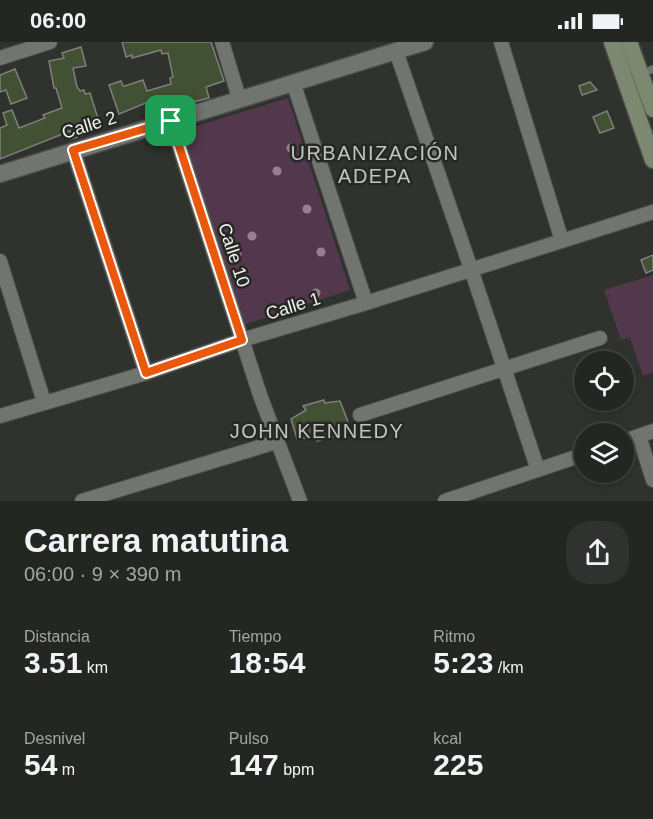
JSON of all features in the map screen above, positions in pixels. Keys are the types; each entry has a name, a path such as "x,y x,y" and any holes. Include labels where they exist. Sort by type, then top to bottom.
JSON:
{"main road":[{"path":"612,42 653,160"},
{"path":"629,42 647,72 653,109"}],"street":[{"path":"0,58 50,42"},
{"path":"222,42 239,98"},
{"name":"Calle 2","path":"0,174 425,42"},
{"path":"501,42 562,241"},
{"path":"396,51 538,470"},
{"path":"293,82 366,303"},
{"name":"Calle 10","path":"171,121 276,442 300,501"},
{"path":"73,150 146,373"},
{"name":"Calle 1","path":"0,416 146,373 242,340 653,212"},
{"path":"0,261 44,402"},
{"path":"360,415 600,338"},
{"path":"634,438 653,431"},
{"path":"639,436 653,480"},
{"path":"82,501 276,442"},
{"path":"445,501 574,458"}],"shaded area":[{"path":"288,98 350,290 240,326 180,131"},
{"path":"653,275 653,372 643,376 630,337 621,340 604,290"}],"building":[{"path":"122,42 211,42 224,81 206,87 209,98 177,106 176,100 155,106 153,100 119,114 109,85 121,81 125,86 143,80 147,91 171,84 170,78 173,77 168,53 162,54 161,50 132,58 132,55 126,57"},
{"path":"81,47 86,66 73,68 77,87 80,91 84,90 85,94 90,93 101,128 72,139 70,131 0,159 0,128 7,125 3,113 12,110 19,128 45,118 43,115 62,108 56,88 54,88 49,61 64,58 62,53"},
{"path":"15,69 27,98 11,104 6,90 0,92 0,75"},
{"path":"590,82 597,90 582,95 579,86"},
{"path":"607,111 614,128 600,133 593,117"},
{"path":"653,255 653,270 646,273 641,260"},
{"path":"324,400 325,403 340,401 348,422 333,431 335,436 317,441 315,437 297,439 291,419 306,410 303,406"}],"district":[{"name":"URBANIZACIÓN ADEPA","path":"375,164"},
{"name":"JOHN KENNEDY","path":"317,431"}],"route":[{"path":"171,121 242,340 146,373 73,150 171,121"}]}
